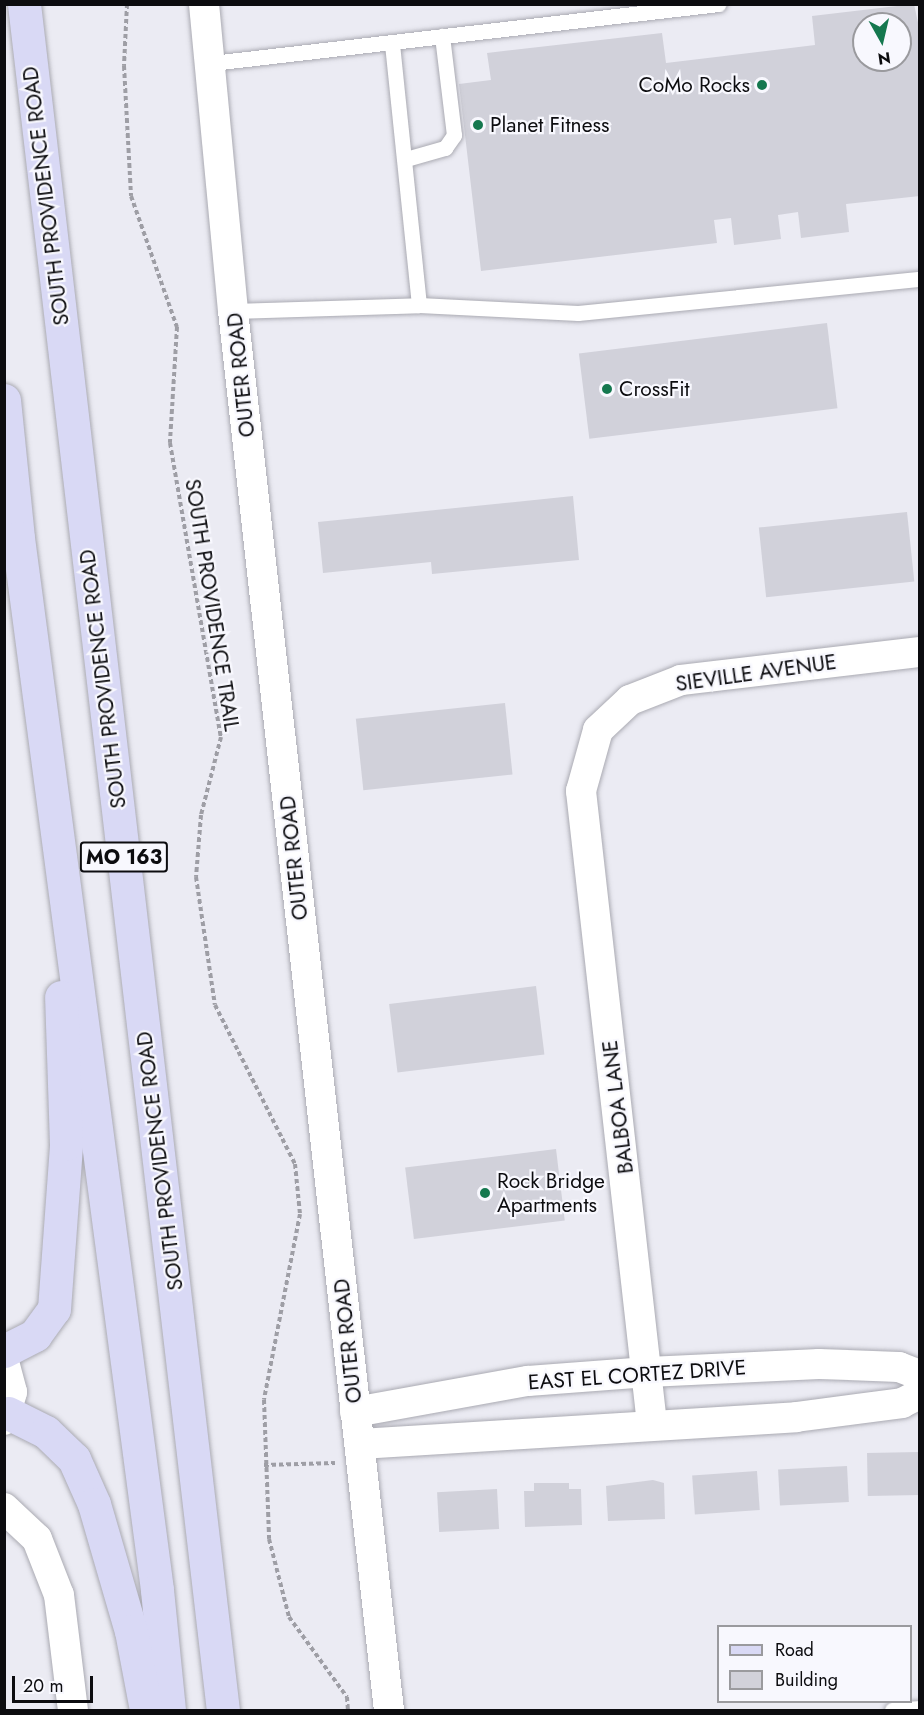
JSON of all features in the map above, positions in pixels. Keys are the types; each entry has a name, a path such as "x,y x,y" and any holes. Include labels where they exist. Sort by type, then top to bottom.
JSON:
{"main road":[{"name":"SOUTH PROVIDENCE ROAD","path":"26,8 224,1710"},
{"name":"MO 163","path":"4,400 66,908 158,1590 169,1710"},
{"path":"4,1351 35,1335 54,1309 66,1144 60,1016 66,908"},
{"path":"6,1416 46,1432 74,1459 93,1504 131,1631 146,1710"}],"street":[{"name":"OUTER ROAD","path":"204,4 212,63 233,310 389,1710"},
{"name":"SIEVILLE AVENUE","path":"581,791 598,730 630,700 681,680 920,652"},
{"name":"BALBOA LANE","path":"581,791 648,1372 652,1424"},
{"path":"4,1362 12,1392 6,1416"},
{"name":"EAST EL CORTEZ DRIVE","path":"355,1412 528,1381 648,1372 819,1364 899,1368 920,1375"},
{"path":"360,1444 652,1424 796,1418 902,1402 920,1394"},
{"path":"8,1508 37,1539 59,1595 73,1710"}],"lane":[{"path":"212,63 686,6 719,4"},
{"path":"406,159 445,148 454,135 442,36"},
{"path":"392,43 406,159 419,305"},
{"path":"233,310 419,305 578,312 920,279"},
{"path":"892,1710 920,1708"}],"path":[{"name":"SOUTH PROVIDENCE TRAIL","path":"127,4 124,66 131,196 177,327 170,443 221,737 201,815 197,889 214,1005 295,1164 300,1214 264,1400 264,1465 269,1539 289,1617 346,1697 348,1710"},
{"path":"264,1465 344,1463 360,1444"}],"building":[{"path":"914,4 920,32 920,196 846,204 849,232 801,238 798,212 778,215 781,239 734,245 731,218 714,220 717,243 481,271 459,84 491,80 487,53 662,33 666,63 815,45 812,16"},
{"path":"827,323 837,408 589,439 579,353"},
{"path":"573,496 579,560 432,574 431,562 323,573 318,522"},
{"path":"907,512 914,582 766,597 759,528"},
{"path":"505,703 513,775 363,790 356,719"},
{"path":"536,986 544,1054 398,1073 389,1004"},
{"name":"Rock Bridge Apartments","path":"556,1149 565,1220 414,1239 405,1168"},
{"path":"919,1452 920,1495 868,1496 867,1453"},
{"path":"847,1466 849,1502 780,1506 778,1470"},
{"path":"757,1471 760,1510 695,1514 692,1476"},
{"path":"653,1480 664,1483 665,1519 608,1521 606,1486"},
{"path":"534,1483 569,1483 569,1489 581,1489 582,1525 525,1527 524,1491 534,1491"},
{"path":"497,1489 499,1529 439,1532 437,1492"}],"place":[{"name":"CoMo Rocks","path":"762,85"},
{"name":"Planet Fitness","path":"478,125"},
{"name":"CrossFit","path":"607,389"},
{"name":"Rock Bridge Apartments","path":"485,1193"}]}
